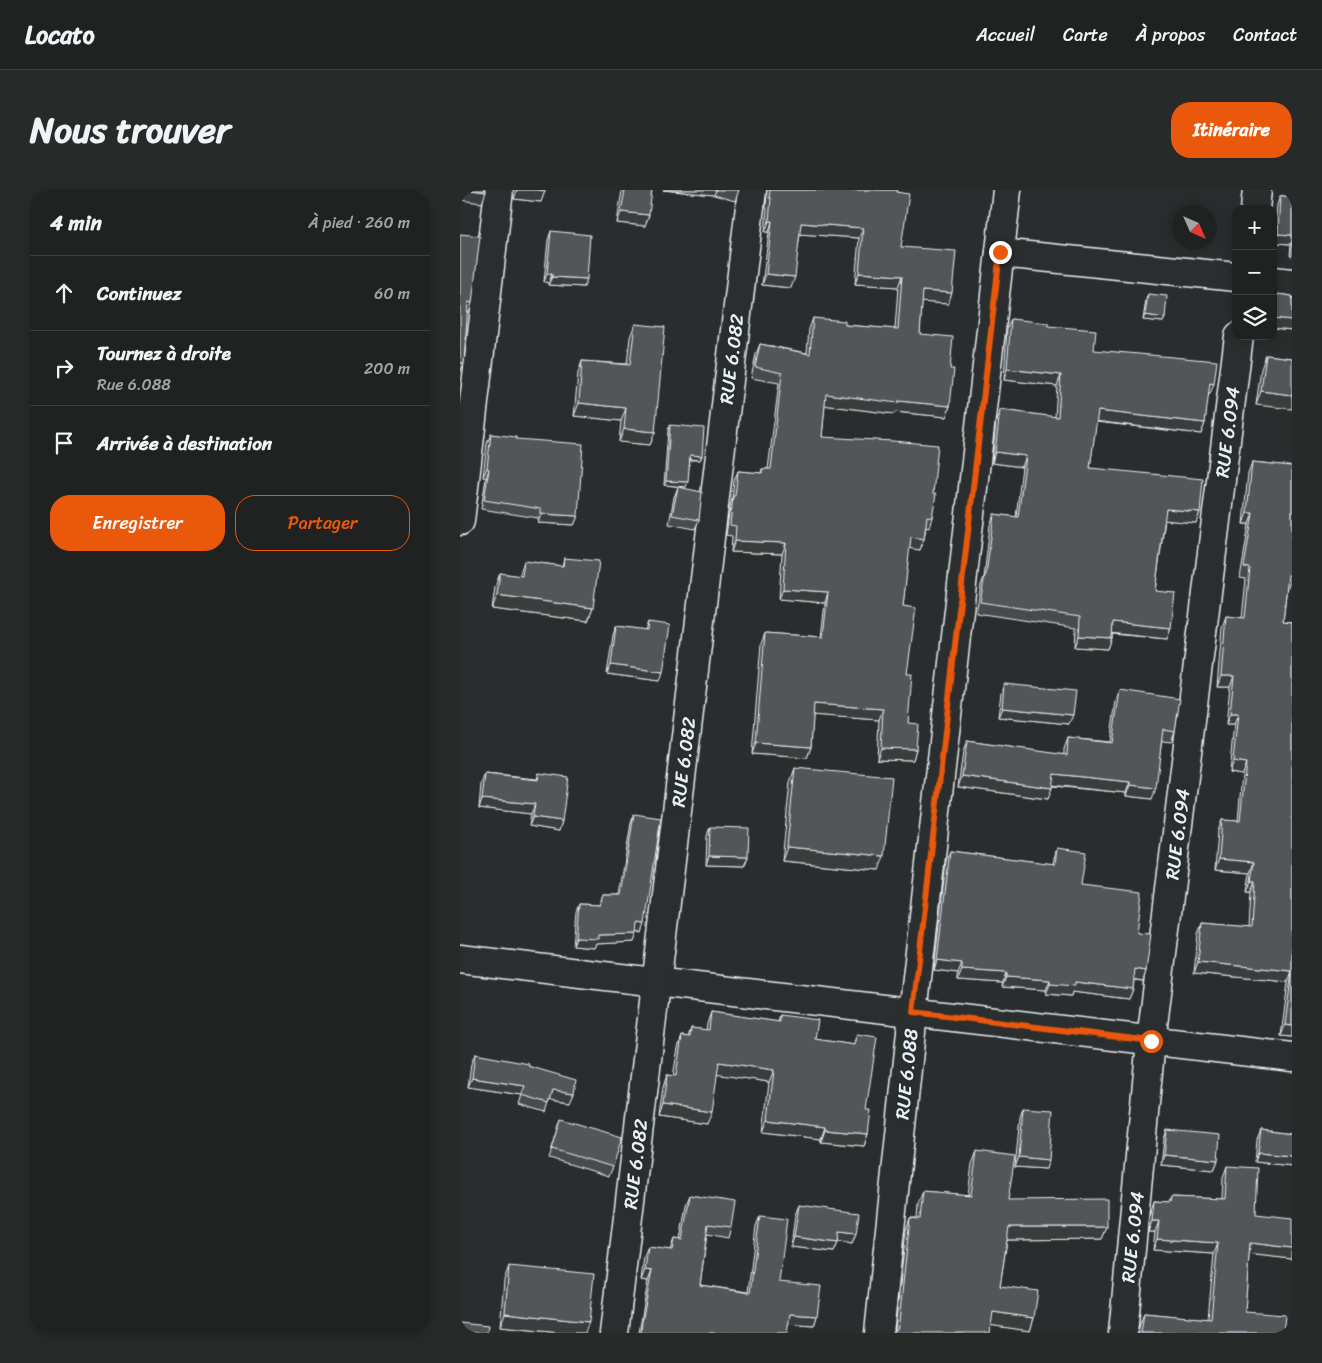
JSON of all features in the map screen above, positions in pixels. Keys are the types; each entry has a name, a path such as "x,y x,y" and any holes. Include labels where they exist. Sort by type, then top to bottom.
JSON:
{"street":[{"path":"460,521 499,190"},
{"name":"RUE 6.082","path":"614,1333 752,190"},
{"name":"RUE 6.088","path":"878,1333 1007,190"},
{"path":"1255,205 1257,190"},
{"path":"1000,252 1232,277"},
{"path":"1277,281 1292,283"},
{"name":"RUE 6.094","path":"1122,1333 1151,1041 1239,340"},
{"path":"460,959 1292,1058"}],"building":[{"path":"625,190 652,190 649,215 621,212"},
{"path":"770,190 897,190 896,192 909,194 901,247 956,251 952,293 923,291 920,334 953,337 950,369 954,369 950,406 898,401 898,403 826,394 822,437 938,445 933,494 936,494 932,517 927,516 924,539 911,537 903,606 916,608 907,674 912,674 908,723 918,724 916,749 881,748 883,709 814,704 811,747 756,743 765,633 823,637 828,592 783,589 786,543 735,541 736,526 730,525 738,471 762,473 762,469 771,469 782,373 755,367 760,344 810,354 813,318 845,321 845,325 898,329 902,276 859,273 863,228 801,223 795,277 766,274 772,221 769,221"},
{"path":"1280,196 1292,196 1292,235 1278,234"},
{"path":"551,231 590,235 587,279 552,277 552,274 547,274"},
{"path":"460,234 480,236 472,303 468,302 464,363 460,363"},
{"path":"1148,294 1167,296 1165,318 1145,315"},
{"path":"1277,294 1292,296 1292,320 1277,318"},
{"path":"1011,319 1048,323 1048,326 1096,330 1094,350 1217,361 1214,384 1210,383 1205,423 1098,411 1090,468 1203,479 1200,512 1166,509 1155,591 1175,593 1171,628 1113,622 1112,638 1079,636 1080,617 980,602 986,575 994,514 1018,517 1026,456 995,452 1000,410 1058,417 1061,375 1007,369"},
{"path":"635,324 665,327 655,432 624,429 626,408 579,403 582,361 630,365"},
{"path":"1266,355 1292,358 1292,395 1261,391"},
{"path":"670,425 704,428 702,456 690,455 688,482 666,481"},
{"path":"491,434 516,437 516,439 583,444 578,516 541,514 541,509 484,500 489,469 487,468"},
{"path":"1252,462 1292,466 1292,575 1288,575 1283,621 1292,622 1292,971 1198,962 1202,923 1252,927 1255,881 1251,881 1254,862 1219,859 1222,820 1240,821 1246,763 1233,761 1238,714 1230,714 1234,676 1221,676 1226,616 1245,618 1250,568 1244,567 1253,513 1247,513"},
{"path":"678,487 702,492 699,520 672,515"},
{"path":"564,558 599,561 593,608 497,595 500,573 522,576 524,561 563,566"},
{"path":"648,622 670,625 663,672 611,665 616,626 647,630"},
{"path":"1004,684 1076,691 1073,715 1002,708"},
{"path":"1120,690 1180,699 1175,731 1163,729 1156,788 1130,785 1130,782 1054,774 1052,788 962,776 967,741 1067,755 1068,738 1112,743"},
{"path":"795,768 892,777 884,856 787,847"},
{"path":"539,773 568,777 562,821 533,817 535,804 482,799 485,774 538,780"},
{"path":"634,814 661,818 645,924 638,923 637,934 598,935 598,939 576,938 579,904 600,905 603,895 621,895"},
{"path":"710,827 749,828 748,857 709,856"},
{"path":"1057,848 1086,852 1081,885 1142,892 1137,933 1151,934 1146,971 1135,969 1133,989 1075,982 1075,986 1050,984 1050,980 1006,977 1006,973 962,970 962,963 937,960 950,851 1055,864"},
{"path":"1292,971 1292,1026 1285,1025"},
{"path":"711,1012 780,1022 780,1015 818,1020 815,1039 855,1045 857,1034 877,1037 866,1110 871,1110 868,1134 825,1130 825,1127 768,1120 774,1070 719,1062 712,1112 663,1105 667,1075 676,1076 682,1036 690,1037 691,1028 709,1030"},
{"path":"475,1054 529,1064 528,1066 576,1080 574,1093 553,1090 549,1103 522,1095 525,1086 472,1078"},
{"path":"1023,1108 1053,1110 1049,1160 1019,1157"},
{"path":"561,1119 622,1137 613,1167 552,1149"},
{"path":"1167,1130 1220,1135 1218,1160 1164,1155"},
{"path":"1261,1130 1292,1134 1292,1156 1258,1153"},
{"path":"977,1151 1015,1156 1008,1200 1107,1199 1107,1227 1009,1227 1000,1286 1038,1291 1034,1318 993,1312 990,1333 892,1333 897,1329 899,1322 910,1218 920,1219 923,1191 971,1195"},
{"path":"1227,1166 1258,1168 1256,1214 1292,1218 1292,1248 1250,1243 1245,1312 1285,1315 1283,1333 1141,1333 1144,1313 1211,1319 1218,1243 1157,1239 1159,1221 1152,1221 1154,1201 1170,1202 1171,1197 1225,1199"},
{"path":"690,1195 735,1202 731,1227 708,1224 700,1285 750,1293 760,1216 787,1219 779,1282 821,1286 817,1316 790,1314 787,1333 641,1333 652,1271 645,1270 648,1247 672,1250 674,1239 682,1240"},
{"path":"799,1205 859,1213 856,1234 839,1232 838,1243 794,1237"},
{"path":"509,1266 594,1274 589,1322 505,1313"},
{"path":"460,1323 488,1326 487,1333 460,1333"}],"route":[{"path":"1000,252 913,1012 1151,1041"}]}
